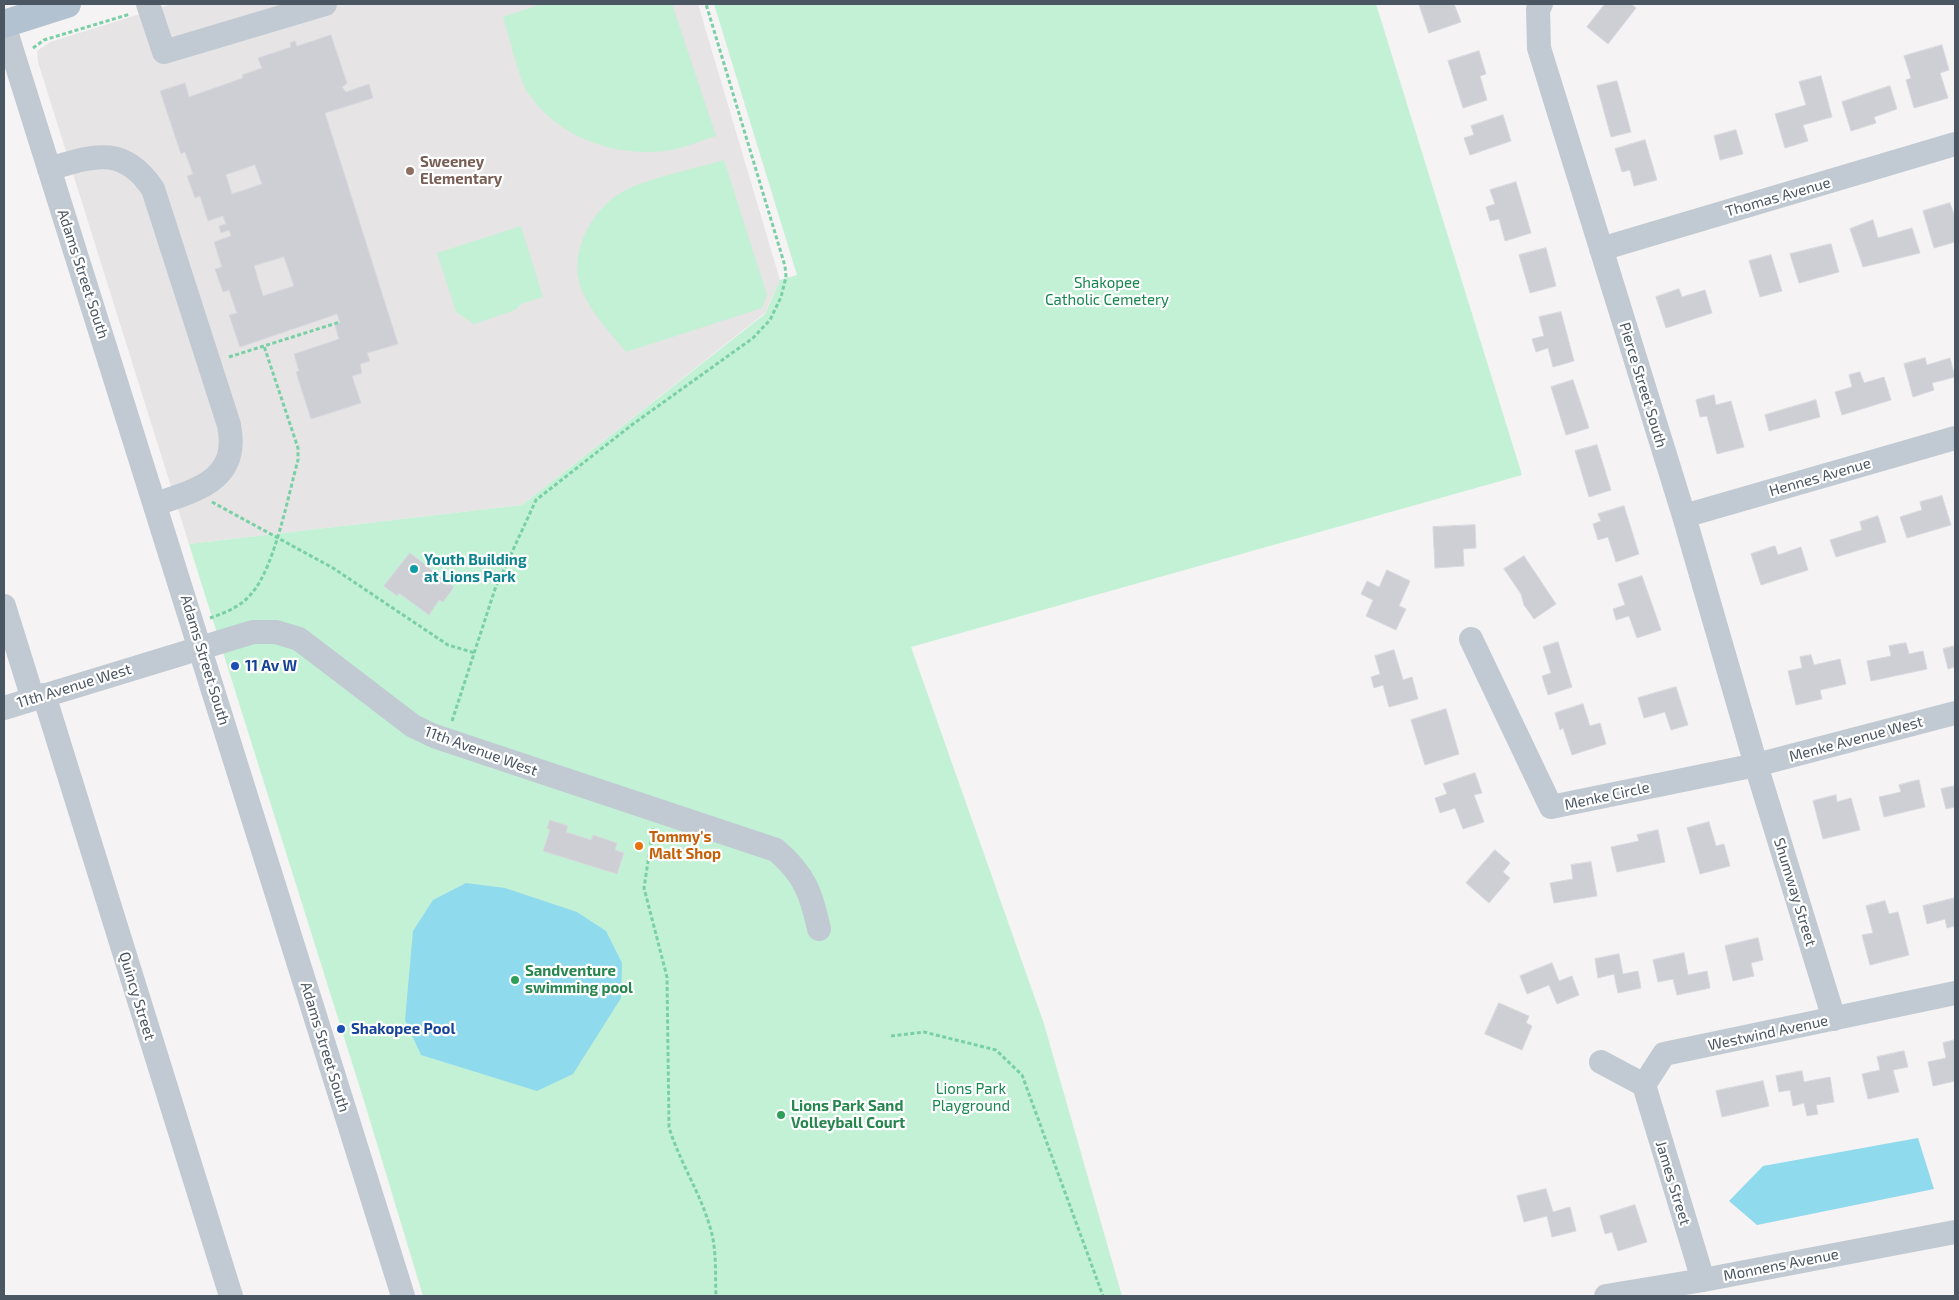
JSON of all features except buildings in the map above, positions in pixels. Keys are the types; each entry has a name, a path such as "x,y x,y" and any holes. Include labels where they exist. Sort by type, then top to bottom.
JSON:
{"main road":[{"path":"4,24 67,4"}],"street":[{"path":"149,6 164,52 325,4"},
{"name":"Pierce Street South","path":"1541,4 1538,9 1539,48 1684,516 1756,765"},
{"name":"Adams Street South","path":"4,24 201,646 403,1296"},
{"name":"Thomas Avenue","path":"1600,249 1955,144"},
{"path":"50,169 90,157 104,155 127,163 145,178 153,189 226,415 231,437 230,450 218,474 202,488 156,504"},
{"name":"Hennes Avenue","path":"1684,516 1955,438"},
{"name":"Quincy Street","path":"4,606 39,697 230,1296"},
{"name":"11th Avenue West","path":"4,708 201,646 253,632 276,632 288,635 312,648 405,720 424,732 776,850 789,861 806,882 813,900 820,929"},
{"name":"Menke Circle","path":"1472,639 1551,808 1756,765"},
{"name":"Menke Avenue West","path":"1756,765 1955,713"},
{"name":"Shumway Street","path":"1756,765 1834,1019"},
{"name":"Westwind Avenue","path":"1644,1085 1664,1054 1955,993"},
{"path":"1601,1062 1644,1085"},
{"name":"James Street","path":"1644,1085 1703,1280"},
{"name":"Monnens Avenue","path":"1606,1296 1703,1280 1955,1232"}],"path":[{"path":"450,726 496,589 536,500 633,424 753,338 770,320 781,297 786,277 785,266 706,4"},
{"path":"13,55 40,45 44,40 149,6"},
{"path":"223,358 340,322"},
{"path":"193,623 233,608 252,594 267,569 298,454 264,346"},
{"path":"207,499 333,568 448,646 475,653"},
{"path":"658,811 652,830 644,888 667,977 669,1127 711,1229 715,1252 716,1296"},
{"path":"891,1036 924,1032 996,1050 1022,1075 1103,1296"}],"shaded area":[{"name":"Sweeney Elementary","path":"172,4 698,4 780,280 765,313 522,505 189,544 38,62 37,51 50,42"}],"green space":[{"path":"542,4 672,4 716,136 684,147 665,151 626,151 588,141 555,121 540,108 525,87 503,17"},
{"path":"714,4 1376,4 1522,475 911,647 1044,1024 1122,1296 423,1296 365,1104 189,544 522,505 765,314 780,280 797,275"},
{"path":"724,160 767,295 762,308 626,352 594,312 585,297 579,281 580,248 586,233 594,218 605,205 632,187"},
{"path":"521,226 543,297 521,304 515,310 474,324 456,312 437,253"}],"water":[{"name":"Sandventure swimming pool","path":"466,883 505,888 577,912 606,931 622,963 621,998 573,1074 537,1091 421,1055 405,1020 413,931 433,900"},
{"path":"1918,1138 1934,1189 1757,1225 1729,1201 1763,1166"}],"place":[{"name":"Sweeney Elementary","path":"410,171"},
{"name":"Youth Building at Lions Park","path":"414,569"},
{"name":"11 Av W","path":"235,666"},
{"name":"Tommy's Malt Shop","path":"639,846"},
{"name":"Sandventure swimming pool","path":"515,980"},
{"name":"Shakopee Pool","path":"341,1029"},
{"name":"Lions Park Sand Volleyball Court","path":"781,1115"}],"park label":[{"name":"Shakopee Catholic Cemetery","path":"1107,292"},
{"name":"Lions Park Playground","path":"971,1098"}]}
